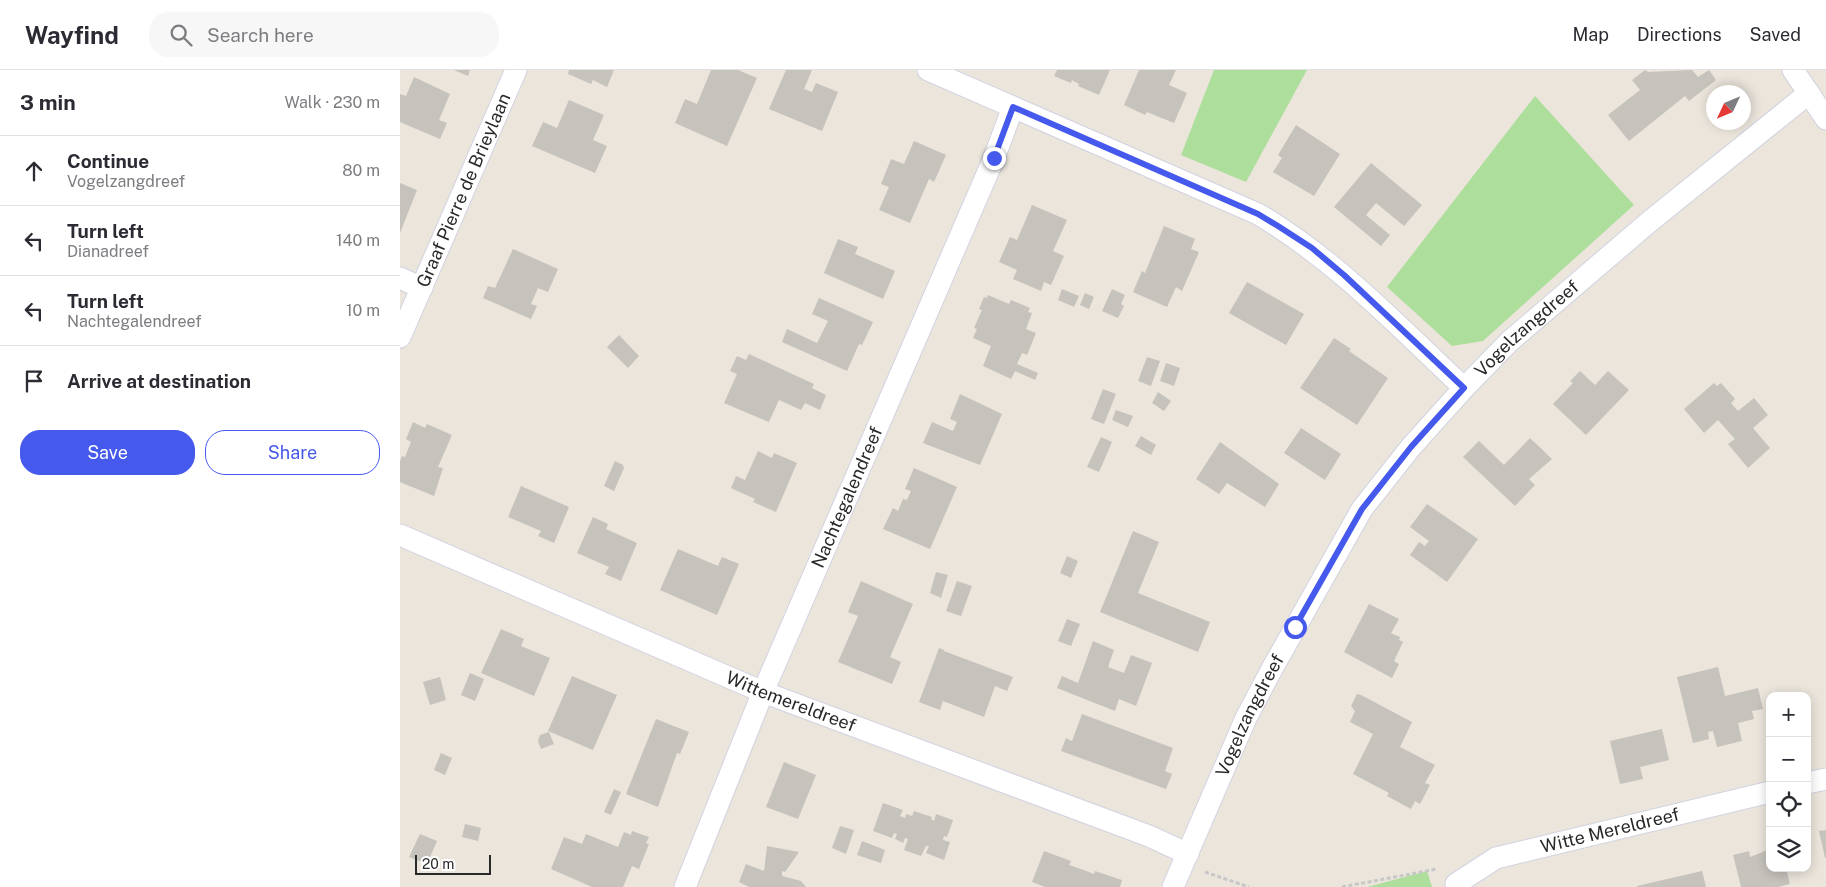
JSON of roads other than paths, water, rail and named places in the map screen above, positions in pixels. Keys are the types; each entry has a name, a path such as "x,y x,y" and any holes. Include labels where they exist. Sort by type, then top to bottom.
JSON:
{"street":[{"name":"Graaf Pierre de Brieylaan","path":"400,337 516,70"},
{"path":"928,70 1258,214 1312,248 1344,275 1464,388"},
{"path":"1793,70 1826,120"},
{"name":"Vogelzangdreef","path":"1174,887 1246,718 1362,509 1411,447 1464,388 1510,341 1619,247 1809,93"},
{"name":"Nachtegalendreef","path":"684,887 763,692 994,158 1013,107"},
{"path":"400,278 422,288"},
{"name":"Wittemereldreef","path":"400,535 763,692 1149,836 1185,860"},
{"path":"1811,782 1826,779"},
{"name":"Witte Mereldreef","path":"1456,884 1496,858 1766,793"}]}
